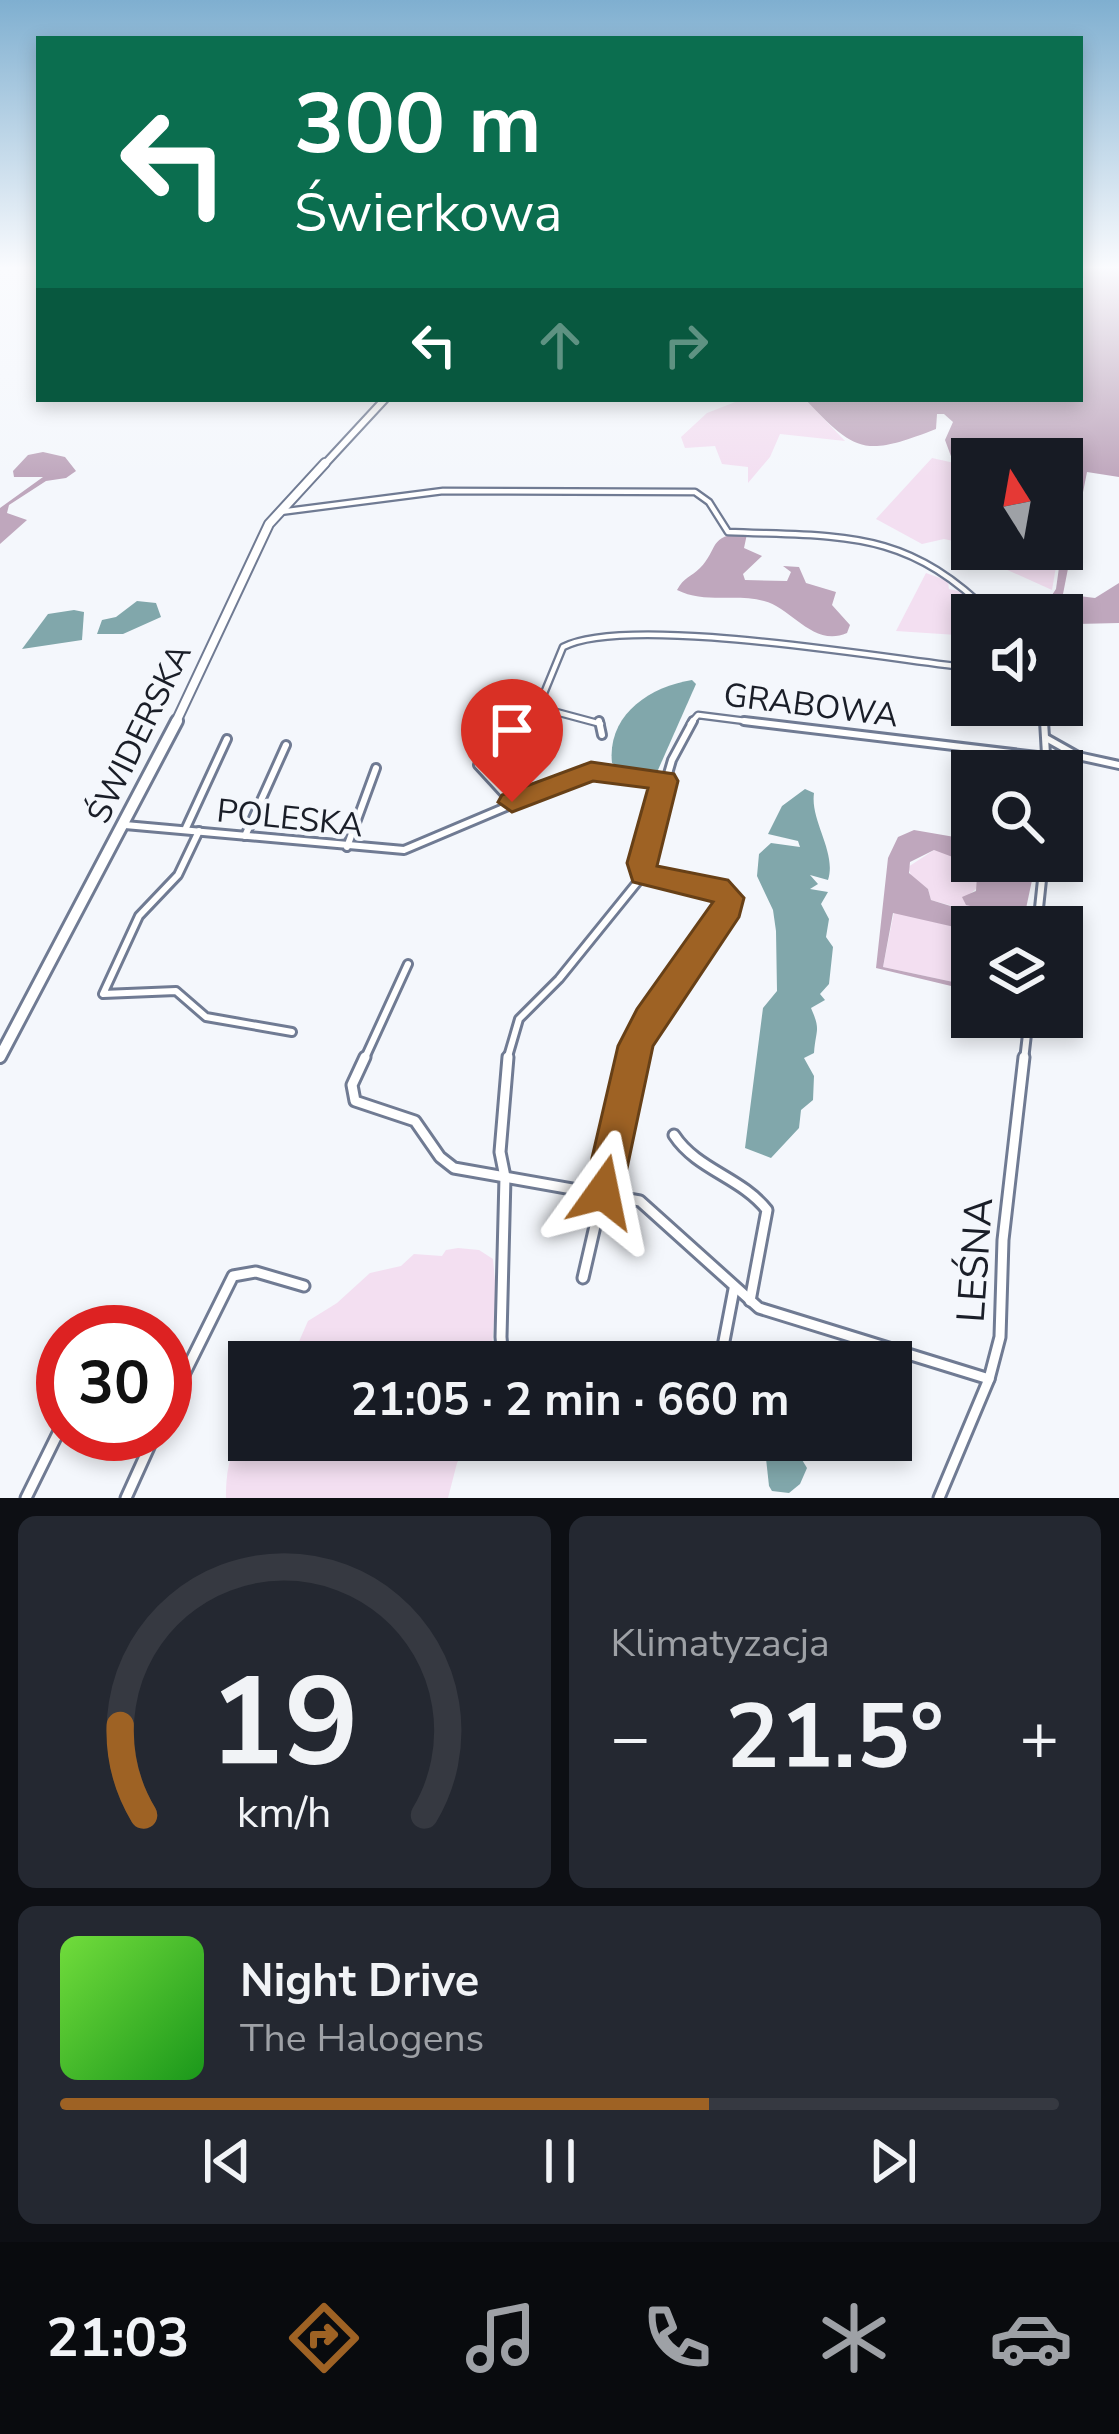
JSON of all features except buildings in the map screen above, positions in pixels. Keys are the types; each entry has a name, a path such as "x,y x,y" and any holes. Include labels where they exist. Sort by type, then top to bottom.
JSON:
{"street":[{"name":"ŚWIDERSKA","path":"0,1057 125,825 258,542 382,402"},
{"path":"280,512 443,491 695,492 710,502 728,532 801,533 903,548 963,583 973,594"},
{"path":"952,590 963,583"},
{"path":"602,735 601,721 545,709 540,703 563,646 583,636 617,638 646,632 951,666"},
{"name":"GRABOWA","path":"664,781 686,722 698,715 988,750"},
{"path":"1045,726 1046,750"},
{"path":"1046,738 1078,756 1119,765"},
{"path":"184,830 227,739"},
{"path":"245,836 286,745"},
{"path":"478,765 512,802"},
{"path":"347,847 376,768"},
{"name":"POLESKA","path":"125,825 404,850 591,771 664,781"},
{"path":"506,1341 505,1177 500,1153 504,1069 519,1019 559,979 644,874 642,863 664,781"},
{"path":"199,831 178,875 139,916 103,994 176,991 206,1017 292,1032"},
{"path":"583,1278 636,1046 730,902 718,888 644,874"},
{"path":"408,964 351,1095 363,1106 415,1121 440,1157 454,1168 648,1204 750,1301 772,1314 989,1379"},
{"name":"LEŚNA","path":"939,1498 989,1379 1004,1309 1004,1240 1027,1038"},
{"path":"674,1135 682,1148 750,1190 766,1210 750,1301"},
{"path":"192,1355 233,1276 256,1272 304,1286"},
{"path":"724,1341 735,1287"},
{"path":"26,1498 44,1461"},
{"path":"126,1498 143,1461"}],"shaded area":[{"path":"1083,338 1119,338 1119,477 1087,472 1083,492 1083,438 951,438 951,456 945,440 953,422 937,414 936,429 892,444 863,445 850,440 808,402 1083,402"},
{"path":"735,402 808,402 845,441 780,434 770,457 748,483 748,467 722,464 715,446 685,448 681,437 707,413"},
{"path":"43,452 65,457 76,471 46,481 9,505 7,513 27,520 0,544 0,508 43,477 14,477 13,471 28,455"},
{"path":"932,458 951,462 951,540 922,544 876,519"},
{"path":"747,534 744,548 762,556 743,574 745,580 787,581 791,572 783,566 799,567 806,583 836,592 832,605 850,625 847,633 823,635 764,601 677,590 720,539"},
{"path":"1007,570 1055,570 1052,590"},
{"path":"1059,570 1068,570 1063,594 1053,594"},
{"path":"926,573 965,594 951,594 951,635 896,631"},
{"path":"1119,583 1119,623 1083,624 1083,596 1095,598"},
{"path":"914,830 951,836 951,856 934,850 910,862 909,873 928,889 931,900 951,906 951,926 893,913 883,967 951,982 951,986 876,968 888,858 898,837"},
{"path":"934,850 951,855 951,882 978,882 968,896 998,906 952,906 931,900 928,889 912,878 908,867"},
{"path":"977,882 1032,882 1027,906 966,905 962,897 976,891"},
{"path":"894,912 951,926 951,982 883,967"},
{"path":"446,1250 479,1250 493,1259 492,1341 299,1341 308,1321 370,1273 401,1266 414,1254 442,1256"},
{"path":"230,1461 458,1461 448,1498 226,1498"}],"water":[{"path":"137,601 156,603 161,617 123,634 97,634 102,620 116,617"},
{"path":"84,612 82,640 22,649 48,614"},
{"path":"692,680 696,684 658,770 624,769 612,763 616,731 634,707 660,689"},
{"path":"805,789 814,793 830,869 828,880 810,875 818,884 810,889 828,892 821,904 829,919 826,937 833,947 829,984 820,994 825,1000 811,1008 817,1026 814,1053 804,1058 814,1076 813,1100 801,1110 799,1128 771,1158 745,1148 763,1008 777,991 776,931 773,910 757,876 759,854 771,843 800,847 798,841 768,834 782,806"},
{"path":"766,1461 803,1461 807,1468 800,1484 789,1493 772,1491"}],"route":[{"path":"512,802 591,771 664,781 642,863 644,874 718,888 730,902 649,1019 636,1046 603,1192"}]}
